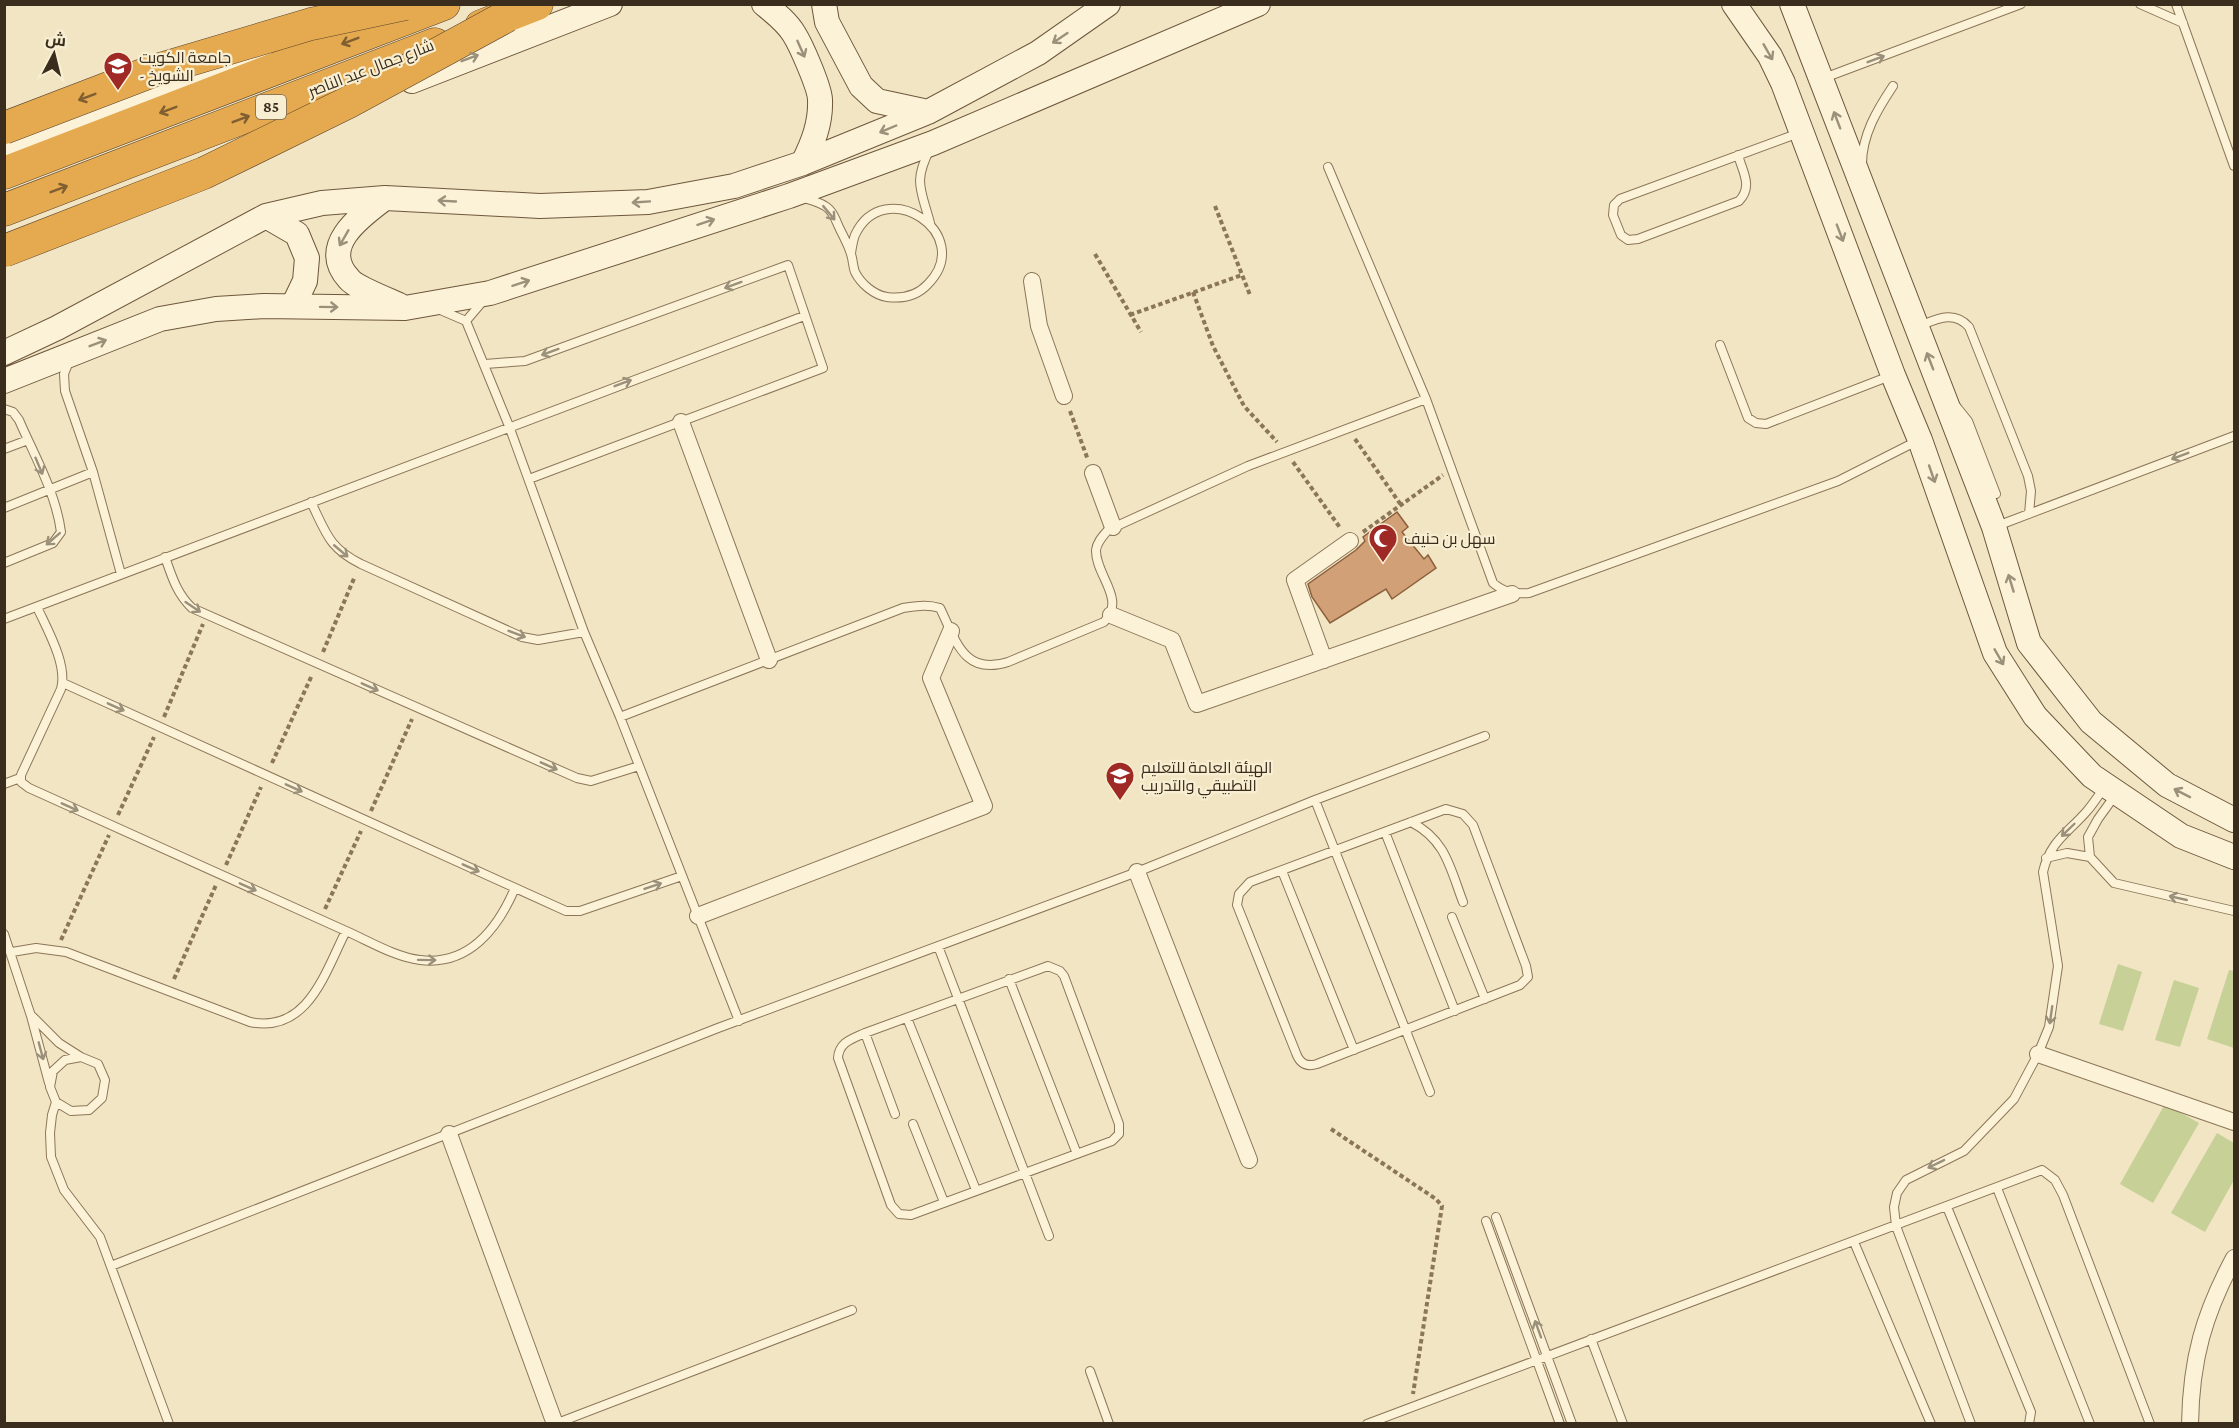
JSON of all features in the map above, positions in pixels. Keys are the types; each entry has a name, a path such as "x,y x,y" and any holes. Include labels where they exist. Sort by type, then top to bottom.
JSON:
{"highway":[{"path":"4,128 153,71 311,24 405,4"},
{"name":"شارع جمال عبد الناصر","path":"4,173 444,4"},
{"name":"شارع جمال عبد الناصر","path":"4,210 537,4"},
{"path":"4,252 204,173 347,103 507,16"}],"street":[{"path":"4,151 387,4"},
{"path":"4,238 610,4"},
{"path":"764,4 780,17 794,34 820,97 819,123 814,141 803,163"},
{"path":"824,4 827,22 861,86 877,101 928,112"},
{"path":"4,353 57,328 266,216 322,203 385,198 540,206 648,202 734,186 803,163 928,112 1038,53 1108,4"},
{"path":"4,381 160,320 216,309 293,306 416,306 490,293 789,196 933,143 1258,4"},
{"path":"1734,4 1770,56 1802,132 1893,375 1920,440 1995,653 2035,716 2092,776 2181,836 2235,857"},
{"path":"1792,4 1994,527 2029,643 2091,722 2167,785 2235,820"},
{"path":"385,198 353,222 338,247 341,265 349,280 416,306"},
{"path":"266,216 297,234 307,258 305,281 293,306"},
{"path":"1032,281 1039,326 1064,396"},
{"path":"681,422 769,660"},
{"path":"1093,473 1113,527"},
{"path":"1324,660 1295,580 1350,541"},
{"path":"1111,615 1172,640 1197,704 1512,594"},
{"path":"698,916 984,806 931,678 951,631"},
{"path":"1137,872 1250,1160"},
{"path":"2038,1054 2235,1122"},
{"path":"449,1134 555,1424"},
{"path":"2190,1424 2191,1389 2199,1339 2216,1292 2235,1258"}],"lane":[{"path":"1821,80 2021,4"},
{"path":"2140,4 2183,23"},
{"path":"2176,4 2235,166"},
{"path":"1862,186 1862,157 1871,123 1893,86"},
{"path":"1738,155 1747,185 1747,193 1739,201 1638,238 1628,240 1621,235 1613,215 1614,206 1620,199 1738,155 1802,132"},
{"path":"789,196 813,200 827,207 834,215 851,253 855,272 867,287 884,297 903,298 922,291 935,277 942,259 939,239 930,223 919,178 921,166 933,143"},
{"path":"1328,167 1426,399 1493,583 1502,590 1512,594 1529,593 1838,482 1920,440"},
{"path":"851,253 855,235 865,221 880,211 898,208 915,212 930,223"},
{"path":"485,364 525,361 788,265 823,368 529,479"},
{"path":"466,321 490,293"},
{"path":"416,306 466,321 509,426 584,632 620,717 739,1022"},
{"path":"4,619 804,316"},
{"path":"1917,327 1950,316 1964,321 1969,327 2028,476 2031,491 2029,514"},
{"path":"1720,345 1749,418 1756,423 1766,424 1893,375"},
{"path":"72,353 64,374 65,392 93,472 121,574"},
{"path":"1944,398 1959,408 1968,421 1996,494"},
{"path":"620,717 903,609 919,605 940,608 962,654 982,664 996,666 1104,622 1111,615 1113,598 1096,550 1099,541 1108,530 1248,466 1426,399"},
{"path":"4,404 19,420 28,440 49,491 61,532 53,543 4,563"},
{"path":"1994,527 2235,436"},
{"path":"4,449 28,440"},
{"path":"4,508 93,472"},
{"path":"311,502 330,542 343,555 361,564 522,637 538,640 584,632"},
{"path":"165,557 176,588 183,600 192,608 207,615 577,778 591,781 639,766"},
{"path":"4,784 20,778 63,683 61,664 38,607"},
{"path":"63,683 566,911 580,911 682,876"},
{"path":"111,1266 1485,736"},
{"path":"20,778 21,782 29,788 346,932 399,955 419,960 447,958 475,947 506,910 515,888"},
{"path":"2111,789 2088,837 2090,857 2114,883 2235,911"},
{"path":"1971,1424 1896,1226 1894,1207 1897,1193 1906,1180 1964,1150 2013,1099 2038,1054 2049,1027 2058,966 2043,872 2046,858 2056,842 2111,789"},
{"path":"1315,800 1430,1092"},
{"path":"1446,809 1463,814 1473,825 1528,977 1520,985 1455,1011 1311,1066 1304,1064 1298,1060 1237,905 1239,894 1250,882 1385,832 1446,809"},
{"path":"1411,822 1424,829 1439,843 1463,902"},
{"path":"1385,832 1455,1011"},
{"path":"2046,858 2067,853 2090,857"},
{"path":"1282,871 1354,1050"},
{"path":"1452,917 1485,999"},
{"path":"12,952 36,948 57,950 250,1022 270,1024 288,1020 301,1011 317,989 346,932"},
{"path":"4,934 12,952 56,1102 71,1111 89,1110 102,1098 105,1080 98,1064 81,1057 59,1043 31,1016"},
{"path":"938,946 1049,1236"},
{"path":"1048,966 1060,971 1064,976 1120,1130 1116,1139 905,1216 899,1214 891,1205 838,1059 840,1048 843,1044 865,1033 1009,979 1048,966"},
{"path":"1009,979 1077,1154"},
{"path":"907,1018 976,1190"},
{"path":"865,1033 895,1114"},
{"path":"50,1087 54,1071 59,1065 65,1060 81,1057"},
{"path":"56,1102 50,1133 51,1157 64,1190 100,1237 169,1424"},
{"path":"914,1124 944,1202"},
{"path":"1367,1424 2042,1170 2055,1180 2150,1424"},
{"path":"1997,1188 2090,1424"},
{"path":"1947,1207 2031,1412 2029,1424"},
{"path":"1496,1217 1572,1424"},
{"path":"1486,1221 1560,1424"},
{"path":"1854,1242 1930,1423"},
{"path":"555,1424 852,1310"},
{"path":"1591,1339 1623,1424"},
{"path":"1090,1371 1109,1424"}],"path":[{"path":"1215,206 1250,295"},
{"path":"1095,254 1141,332"},
{"path":"1130,315 1242,275"},
{"path":"1194,292 1213,346 1244,406 1286,452 1350,541 1452,469"},
{"path":"1064,396 1093,473"},
{"path":"1347,429 1401,505"},
{"path":"57,950 159,727 207,615"},
{"path":"1331,1129 1436,1198 1442,1206 1411,1407"}],"green space":[{"path":"2118,964 2142,972 2123,1031 2099,1024"},
{"path":"2229,970 2234,971 2234,1048 2207,1039"},
{"path":"2174,980 2199,988 2180,1047 2155,1040"},
{"path":"2165,1104 2199,1123 2153,1203 2120,1184"},
{"path":"2217,1133 2234,1143 2234,1180 2205,1232 2171,1213"}],"building":[{"name":"سهل بن حنيف","path":"1397,512 1408,527 1402,532 1424,559 1428,555 1436,568 1392,599 1386,589 1330,623 1312,597 1308,584 1356,550 1365,541 1363,537"}],"place":[{"name":"جامعة الكويت - الشويخ","path":"118,92"},
{"name":"سهل بن حنيف","path":"1383,564"},
{"name":"الهيئة العامة للتعليم التطبيقي والتدريب","path":"1120,802"}]}
